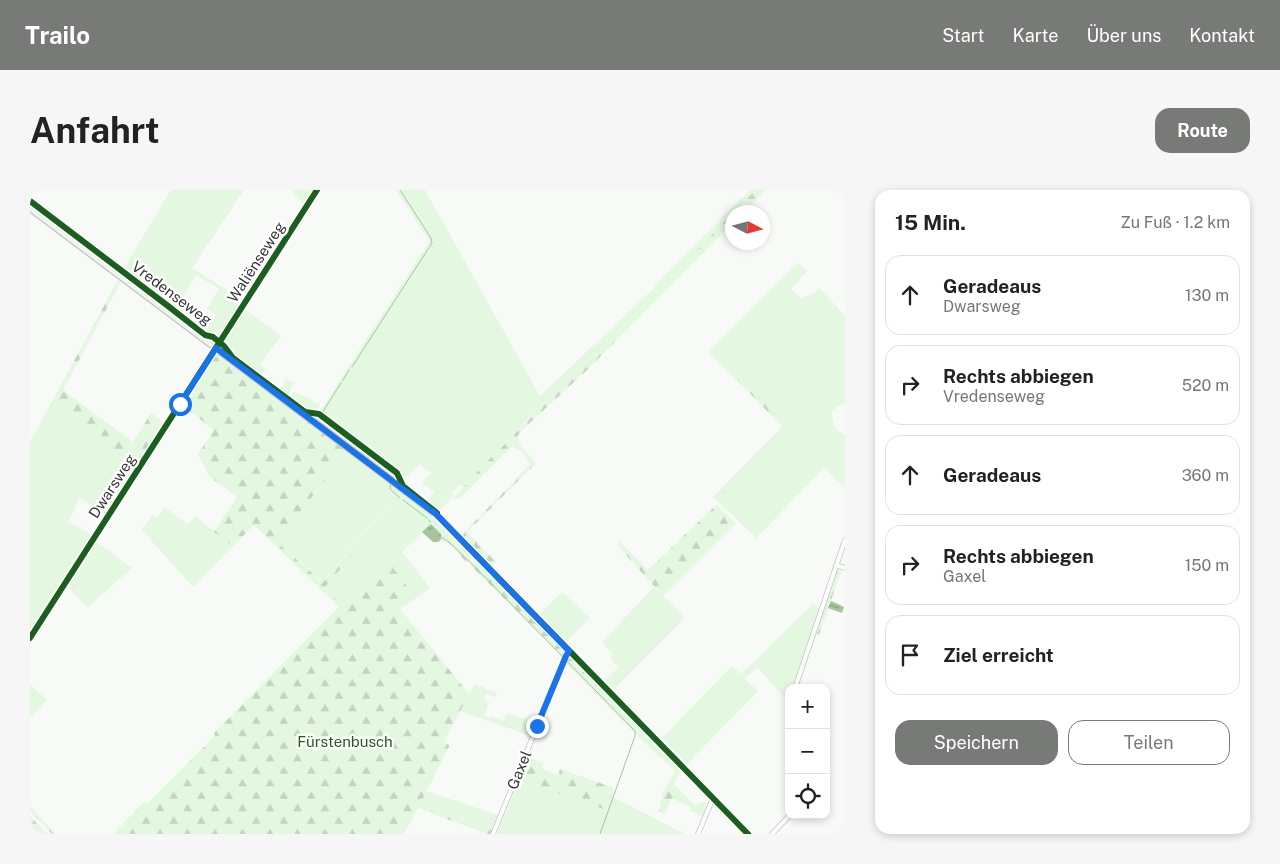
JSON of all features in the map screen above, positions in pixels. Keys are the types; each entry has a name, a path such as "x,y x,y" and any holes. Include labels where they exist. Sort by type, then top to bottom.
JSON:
{"main road":[{"name":"Vredenseweg","path":"30,208 436,514"}],"street":[{"name":"Waliënseweg","path":"216,348 317,190"},
{"name":"Dwarsweg","path":"30,638 216,348"},
{"path":"436,514 746,832"},
{"path":"796,684 845,540"},
{"path":"836,565 845,568"},
{"name":"Gaxel","path":"493,834 569,651"},
{"path":"698,834 713,798"},
{"path":"772,834 786,819"}],"green space":[{"path":"171,190 244,190 192,268 243,300 214,344 192,327 200,316 211,323 216,315 207,309 219,289 196,275 173,312 30,205 30,200 123,270"},
{"path":"291,190 312,190 313,191 304,205"},
{"path":"319,190 321,190 245,309 281,336 260,364 266,370 259,376 232,356 221,343"},
{"path":"396,190 425,190 540,396 654,288 725,215 725,222 542,407 538,404 535,412 499,449 422,379 421,381 497,451 463,487 459,485 452,493 454,495 437,511 426,503 434,492 422,483 431,473 419,464 401,482 398,473 319,413 429,242"},
{"path":"750,190 756,190 741,205 735,205"},
{"path":"756,190 766,190 751,205 740,205"},
{"path":"725,221 725,231 587,370 519,433 520,445 536,463 467,532 496,562 492,565 463,536 464,533 530,464 522,452 511,447 459,499 454,497 438,512 497,451 420,381 422,379 500,449 535,413 538,403 542,407 619,331"},
{"path":"798,263 807,271 791,289 802,299 819,288 845,315 845,402 831,411 835,428 845,436 845,488 824,468 756,538 716,500 756,458 754,455 780,429 781,425 770,414 773,409 742,377 737,380 709,352"},
{"path":"119,278 122,280 63,390 133,442 151,413 165,423 135,470 50,405"},
{"name":"Fürstenbusch","path":"216,353 346,449 337,465 277,542 320,580 324,581 391,502 396,498 399,500 325,587 344,606 433,517 364,465 366,463 435,515 453,541 470,560 467,563 449,543 439,541 441,534 431,524 390,564 416,598 400,609 469,694 444,742 449,747 419,806 488,830 491,821 495,823 491,834 418,808 404,834 113,834 144,802 147,804 215,736 214,733 339,607 255,526 233,546 214,532 237,497 210,477 199,457 198,454 214,430 182,405"},
{"path":"741,376 774,409 770,414 737,380"},
{"path":"287,379 293,383 288,398 278,391"},
{"path":"293,391 320,404 317,413 306,412 291,401"},
{"path":"50,405 135,470 106,515 80,498 75,505 68,522 80,527 92,536 30,632 30,442"},
{"path":"318,415 361,447 356,452 315,421"},
{"path":"362,448 396,474 400,483 358,453"},
{"path":"346,449 366,463 365,466 433,517 345,606 325,587 398,500 390,502 323,581 277,542 337,466"},
{"path":"754,455 757,458 716,500 713,497"},
{"path":"716,505 736,523 663,596 617,545 620,542 648,570"},
{"path":"165,507 188,525 195,516 233,546 193,587 142,530 153,515 157,518"},
{"path":"450,531 473,555 470,560 448,533"},
{"path":"95,541 132,568 91,604 73,584 94,553 89,549"},
{"path":"89,549 94,552 73,584 91,604 88,608 66,585"},
{"path":"402,552 430,588 416,598 390,566"},
{"path":"477,560 565,651 563,657 470,565"},
{"path":"837,569 842,569 819,635 815,633"},
{"path":"654,587 685,618 614,689 605,680 619,667 610,658 613,654 602,642"},
{"path":"562,592 590,618 567,641 540,614"},
{"path":"814,603 818,607 819,611 795,684 785,684 785,695 779,692 758,668 744,678 758,691 687,764 662,738 732,666 741,674"},
{"path":"569,655 682,770 674,783 696,806 701,802 708,802 703,817 689,810 692,808 672,798 664,815 658,811 662,794 675,771 634,733 566,663"},
{"path":"30,684 47,700 31,717 30,715"},
{"path":"475,684 497,693 496,697 486,694 484,700 489,702 484,716 490,718 491,716 503,721 506,714 508,715 509,713 536,723 531,736 460,711"},
{"path":"528,757 544,763 542,769 558,775 560,769 614,788 606,810 519,779"},
{"path":"519,779 606,810 611,796 685,834 497,834"},
{"path":"426,791 498,815 495,823 491,821 488,830 419,806"},
{"path":"30,806 56,834 52,834 30,811"},
{"path":"30,816 47,834 30,834"}],"water":[{"path":"431,524 441,534 441,539 438,542 433,542 422,532"},
{"path":"831,601 844,607 842,613 828,608"}],"waterway":[{"path":"352,367 432,243 431,238 400,190"},
{"path":"343,380 349,370"},
{"path":"322,413 341,383"},
{"path":"320,417 321,420 358,448"},
{"path":"361,451 395,476 395,479"},
{"path":"391,484 390,489 400,498"},
{"path":"403,500 427,518"},
{"path":"441,537 449,542 475,567 635,731 635,736 600,834"}],"cycle path":[{"path":"30,638 317,190"},
{"path":"30,201 205,335 213,337 224,346 233,358 305,412 319,414 397,473 403,486 437,513"},
{"path":"436,514 748,834"}],"route":[{"path":"180,404 216,348 436,514 569,651 537,726"}]}
